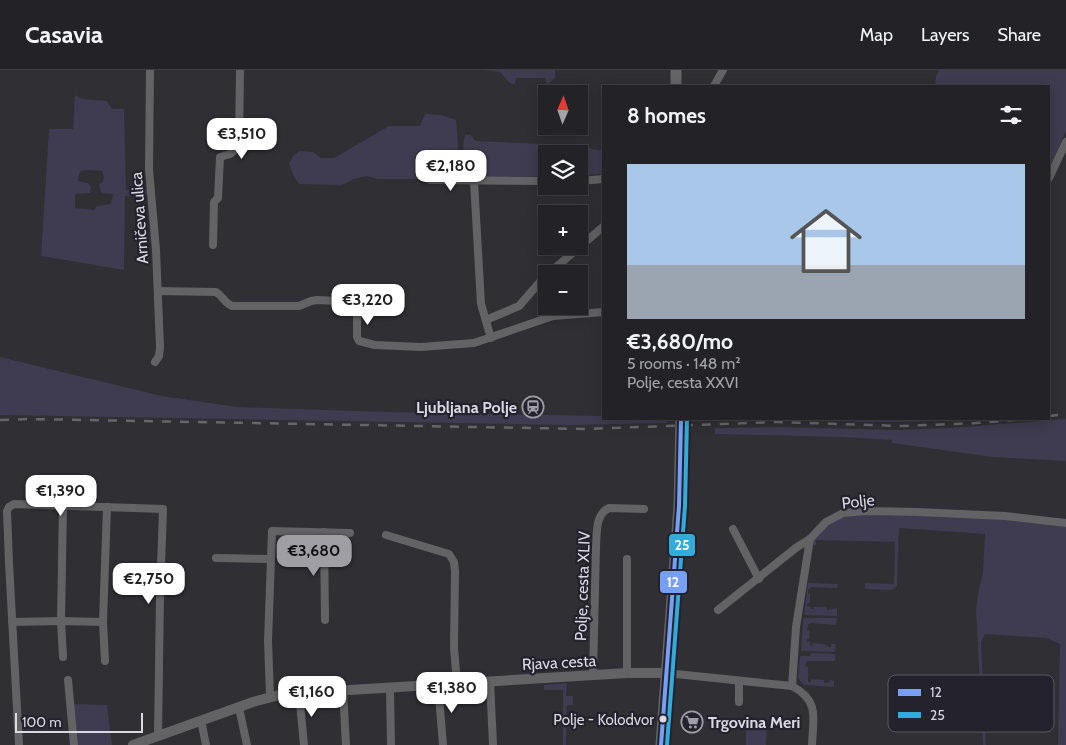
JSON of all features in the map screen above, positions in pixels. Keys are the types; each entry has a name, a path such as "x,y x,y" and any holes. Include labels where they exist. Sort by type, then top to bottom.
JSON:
{"main road":[{"path":"676,70 676,85"},
{"path":"661,745 679,506 681,420"}],"street":[{"name":"Arničeva ulica","path":"150,70 149,160 156,241 160,347 159,356 155,362"},
{"path":"213,245 214,202 218,198 220,157 235,151 239,146 240,70"},
{"path":"715,85 723,70"},
{"path":"1050,176 1066,142"},
{"path":"588,180 602,179"},
{"path":"430,180 538,182"},
{"path":"474,181 481,304 491,338"},
{"path":"559,265 602,228"},
{"path":"486,320 518,306 538,285"},
{"path":"158,291 216,292 232,306 299,306 317,300 357,302 356,337 359,341 375,345 421,346 474,343 553,316 602,312"},
{"path":"19,745 9,563 9,507 14,504 163,509 158,736"},
{"path":"63,505 61,621 63,657"},
{"path":"105,661 103,622 107,507"},
{"name":"Polje, cesta XLIV","path":"593,675 596,547 600,516 604,510 609,508 644,509"},
{"name":"Polje","path":"718,610 797,547 810,539 826,522 842,513 1005,516 1066,523"},
{"path":"733,529 759,579"},
{"path":"270,697 268,641 272,531 350,533"},
{"path":"324,532 325,620"},
{"path":"386,535 449,554 453,558 455,571 454,648 457,683"},
{"path":"792,686 796,627 810,539"},
{"path":"216,558 270,559"},
{"path":"627,559 627,673"},
{"path":"12,622 103,622"},
{"name":"Rjava cesta","path":"133,745 270,697 299,693 627,673 666,673"},
{"path":"666,673 792,686 807,696 812,708 812,745"},
{"path":"68,680 74,745"},
{"path":"490,681 493,745"},
{"path":"739,681 739,702"},
{"path":"438,684 443,745"},
{"path":"390,687 391,745"},
{"path":"343,690 346,745"},
{"path":"299,693 304,745"},
{"path":"239,708 247,745"},
{"path":"201,720 206,745"}],"shaded area":[{"path":"483,70 555,70 555,78 548,84 545,78 516,78 515,84 513,84 508,82 500,72"},
{"path":"939,70 1066,70 1066,131 1050,166 1050,85 935,85"},
{"path":"75,95 82,99 107,101 112,109 124,109 126,190 148,189 149,195 125,196 124,270 41,256 49,129 73,129","holes":["81,171 102,171 104,177 102,183 99,184 101,193 113,194 111,204 96,206 95,210 75,208 75,194 90,193 91,187 88,183 78,181"]},
{"path":"425,114 441,115 456,120 457,167 453,171 433,170 424,174 422,179 378,179 367,176 354,179 342,185 299,184 293,175 289,163 293,156 300,151 313,152 321,158 334,158 389,126 420,126"},
{"path":"465,135 471,135 475,141 567,145 538,145 538,176 478,178 470,174 464,150"},
{"path":"588,148 602,151 602,174 588,175"},
{"path":"0,357 162,396 237,407 602,416 602,420 667,420 667,423 571,425 0,415"},
{"path":"1066,419 1066,461 992,457 892,443 892,440 715,434 715,428 779,427 898,430"},
{"path":"855,420 955,420 901,422 854,422"},
{"path":"847,515 967,517 1066,527 1066,745 1058,745 1060,644 1046,638 985,634 981,642 983,675 979,675 976,610 983,572 985,534 899,528 897,586 892,590 865,589 865,583 894,584 895,542 816,540 816,546 813,544 820,531 835,520"},
{"path":"808,583 838,584 837,588 811,587 808,589 810,603 807,606 811,607 811,609 814,609 814,607 827,607 827,610 837,608 837,616 804,615"},
{"path":"837,618 836,625 810,623 807,630 810,630 807,642 810,642 810,646 813,643 825,644 831,647 831,644 836,644 835,652 801,651 803,619"},
{"path":"811,653 835,654 835,661 808,661 805,666 808,667 808,682 811,682 811,679 824,680 824,683 829,683 830,680 834,681 834,687 804,685 798,678 800,656 810,656"},
{"path":"567,683 566,696 573,696 573,705 567,705 566,745 563,745 563,690 544,690 544,685"},
{"path":"73,704 107,705 112,745 77,745"},
{"path":"746,729 767,729 766,745 746,745"},
{"path":"982,732 985,732 986,745 983,745"}],"railway":[{"path":"1050,416 1066,414"},
{"path":"0,420 585,429 777,422 902,426 1013,420"}],"transit line":[{"name":"12","path":"661,745 679,506 681,420"},
{"name":"25","path":"667,745 685,506 687,420"}],"place":[{"name":"Ljubljana Polje","path":"533,407"},
{"name":"Polje - Kolodvor","path":"663,719"},
{"name":"Trgovina Meri","path":"692,722"}]}
